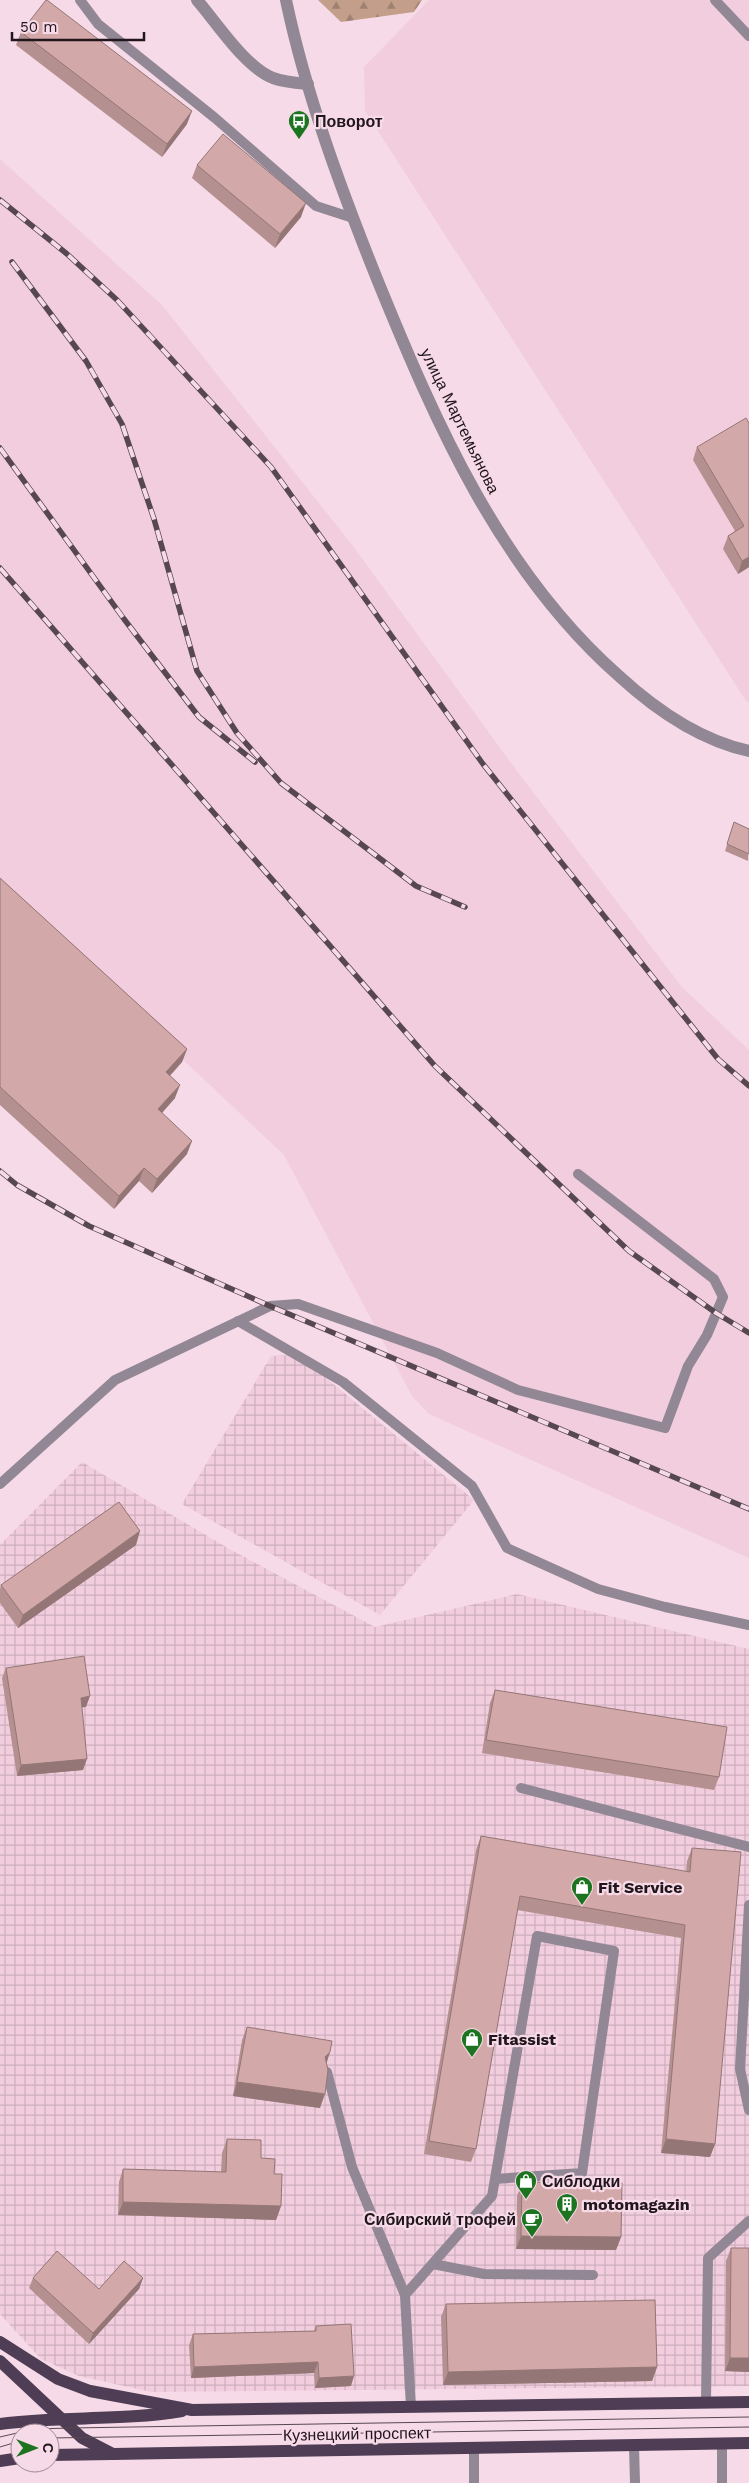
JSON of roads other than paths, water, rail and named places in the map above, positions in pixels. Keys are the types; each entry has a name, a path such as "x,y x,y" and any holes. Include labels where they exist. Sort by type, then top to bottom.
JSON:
{"main road":[{"name":"Кузнецкий проспект","path":"0,2342 58,2379 90,2391 192,2410 749,2402"},
{"name":"Кузнецкий проспект","path":"0,2360 82,2438 113,2454 749,2443"},
{"path":"0,2424 61,2418 162,2415 192,2410"},
{"path":"60,2455 113,2454"}],"street":[{"path":"197,0 247,58 265,74 276,79 308,84"},
{"name":"улица Мартемьянова","path":"286,0 308,84 353,218 434,414 479,499 511,552 542,595 595,654 642,697 704,735 733,747 749,751"}],"lane":[{"path":"80,0 98,24 215,118 316,206 353,218"},
{"path":"715,0 749,36"},
{"path":"0,1484 115,1380 270,1306 298,1304 437,1353 518,1390 665,1428 688,1366 707,1335 722,1297 714,1279 578,1174"},
{"path":"238,1321 343,1382 472,1486 507,1548 598,1589 665,1607 749,1625"},
{"path":"521,1788 749,1847"},
{"path":"749,1905 740,2069 749,2110"},
{"path":"405,2295 492,2196 495,2179 538,1936 614,1951 582,2173 495,2179"},
{"path":"327,2072 352,2167 405,2295 411,2407"},
{"path":"706,2402 708,2258 749,2221"},
{"path":"433,2264 484,2274 593,2276"},
{"path":"722,2444 722,2483"},
{"path":"634,2446 635,2483"},
{"path":"474,2448 474,2483"}],"tram line":[{"path":"0,2437 34,2429 71,2428 749,2417"},
{"path":"60,2438 749,2427"},
{"path":"0,2447 10,2444"}],"railway":[{"path":"0,200 67,254 117,300 271,467 483,764 718,1059 749,1086"},
{"path":"12,262 86,361 122,424 154,519 197,671 237,733 281,783 416,886 465,907"},
{"path":"0,448 124,619 199,717 255,762"},
{"path":"0,568 435,1066 629,1251 716,1313 749,1333"},
{"path":"0,1171 17,1185 89,1226 270,1306 749,1509"}],"place":[{"name":"Поворот","path":"299,140"},
{"name":"Fit Service","path":"582,1906"},
{"name":"Fitassist","path":"472,2058"},
{"name":"Сиблодки","path":"526,2200"},
{"name":"motomagazin","path":"567,2223"},
{"name":"Сибирский трофей","path":"532,2238"}]}
